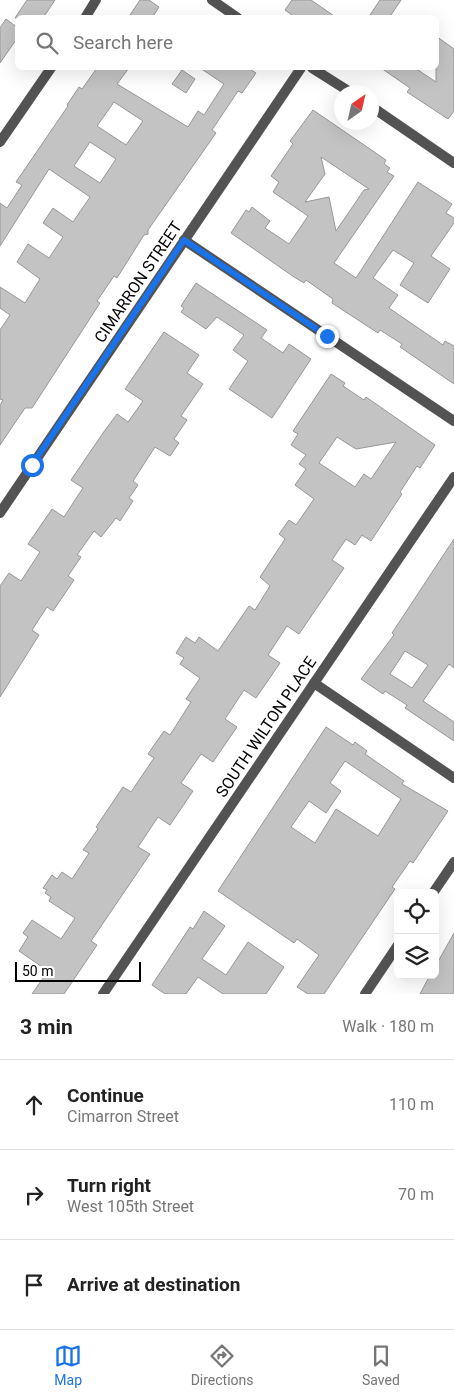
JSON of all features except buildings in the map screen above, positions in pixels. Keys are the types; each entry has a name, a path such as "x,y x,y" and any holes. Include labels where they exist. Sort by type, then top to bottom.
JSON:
{"street":[{"path":"86,15 96,0"},
{"path":"212,0 234,15"},
{"path":"0,142 49,70"},
{"name":"CIMARRON STREET","path":"0,513 300,70"},
{"path":"315,70 339,85"},
{"path":"379,112 454,163"},
{"path":"184,240 454,421"},
{"name":"SOUTH WILTON PLACE","path":"103,994 454,477"},
{"path":"314,683 454,778"},
{"path":"436,889 454,862"},
{"path":"365,994 394,951"}],"route":[{"path":"32,465 184,240 327,336"}]}
